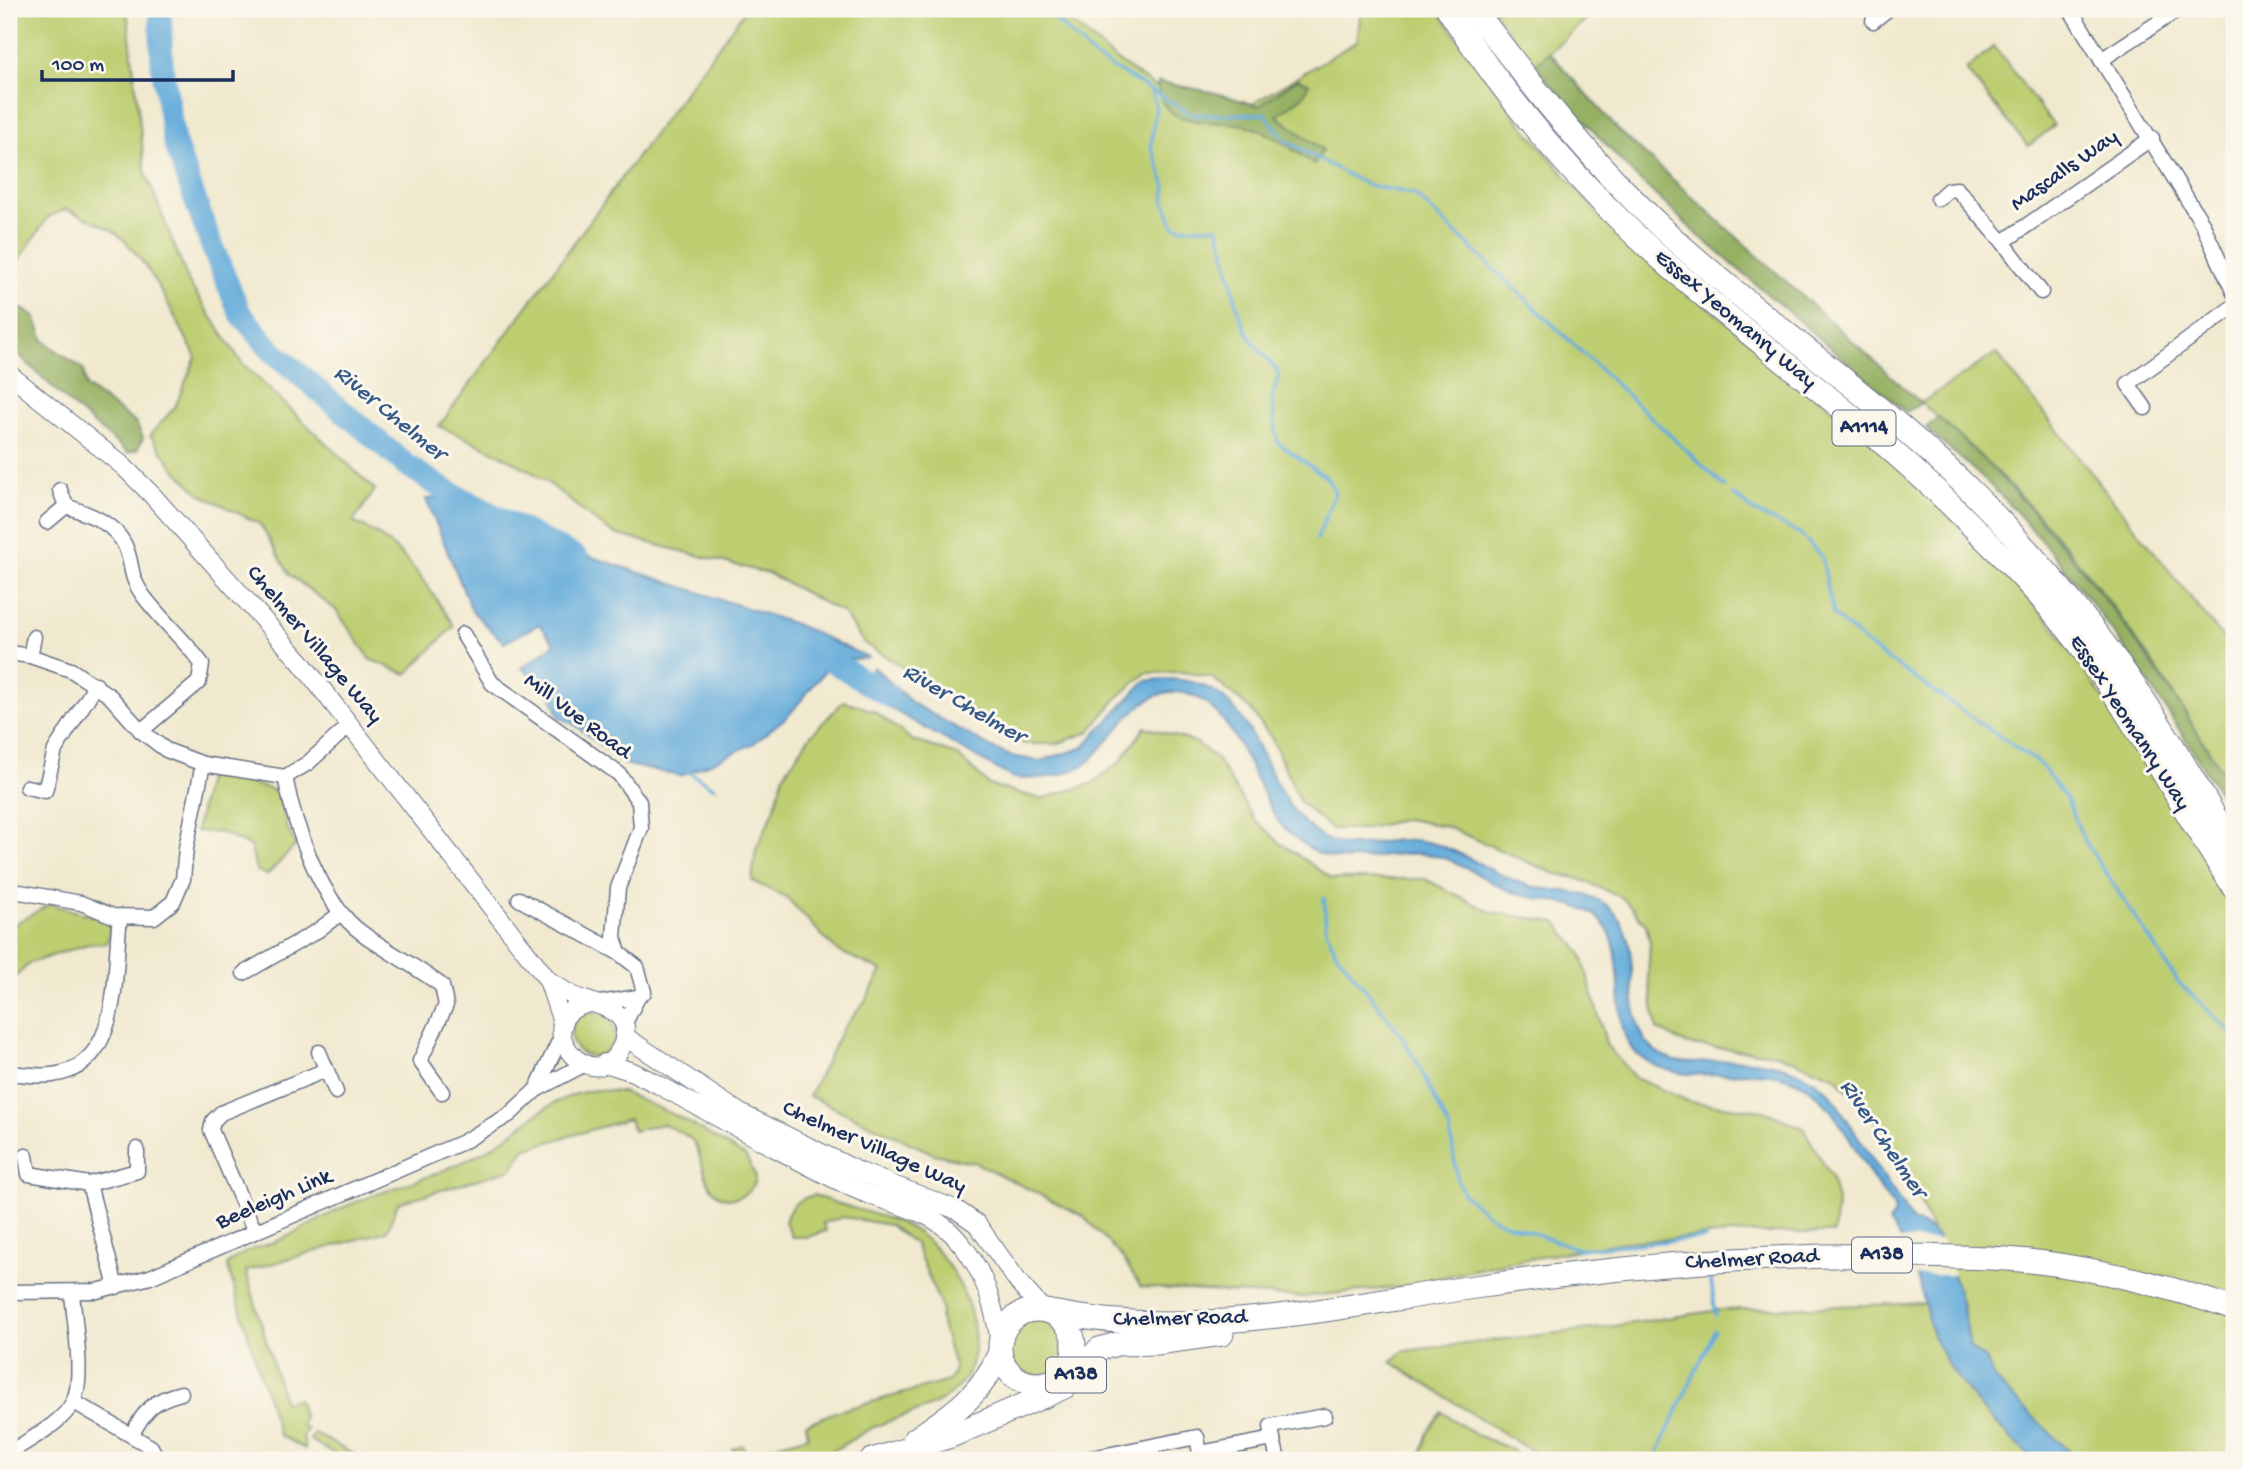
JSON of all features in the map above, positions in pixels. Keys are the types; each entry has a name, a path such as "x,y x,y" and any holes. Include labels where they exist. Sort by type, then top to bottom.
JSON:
{"main road":[{"name":"Essex Yeomanry Way","path":"1448,9 1530,121 1610,210 1660,258 1931,487 2067,627 2132,722 2234,887"},
{"name":"Essex Yeomanry Way","path":"1474,9 1548,108 1630,197 1752,307 1925,449 1974,494 2034,559 2150,710 2234,849"},
{"name":"Chelmer Road","path":"1047,1311 1085,1319 1153,1324 1310,1313 1525,1280 1648,1265 1872,1255 1995,1258 2058,1264 2123,1276 2234,1309"},
{"name":"A138","path":"1047,1311 1059,1317 1071,1332 1074,1342 1072,1361 1067,1370 1051,1382 1041,1385 1018,1380 1003,1364 1000,1347 1010,1321 1018,1315 1047,1311"},
{"name":"Chelmer Road","path":"872,1460 951,1436 1066,1386 1099,1349 1117,1344 1157,1343 1252,1329 1310,1313"},
{"name":"Chelmer Road","path":"1072,1361 1092,1341 1114,1335 1202,1336"},
{"name":"Chelmer Road","path":"894,1453 967,1402 982,1386 1000,1347"},
{"name":"Chelmer Road","path":"951,1436 1005,1402 1051,1382"}],"street":[{"path":"2070,9 2202,223 2234,293"},
{"path":"2101,60 2179,9"},
{"name":"Mascalls Way","path":"2003,242 2152,138"},
{"name":"Mascalls Way","path":"1938,199 1948,190 1957,189 2003,242 2041,292"},
{"path":"2145,408 2128,384 2234,306"},
{"name":"Chelmer Village Way","path":"9,374 123,466 152,495 300,662 548,980 573,996 615,1012 624,1032 740,1113 860,1172 941,1201 957,1210 977,1224 1018,1283 1047,1311"},
{"path":"60,490 66,506"},
{"path":"47,523 66,506"},
{"path":"66,506 92,515 115,530 127,549 129,570 142,594 181,635 202,664 199,682 141,731"},
{"name":"Mill Vue Road","path":"463,634 492,683 619,774 639,802 640,828 618,888 614,915 614,937 619,953"},
{"path":"30,656 34,637"},
{"path":"9,653 30,656 71,670 110,696 141,731 166,750 203,764 285,777 308,763 350,725"},
{"path":"27,787 45,790 55,750 96,685"},
{"path":"9,890 81,903 120,917 154,917 173,902 183,879 186,848 203,764"},
{"path":"285,777 291,810 304,847 341,913 360,932 442,986 446,1005 420,1061 442,1092"},
{"path":"519,899 619,953 637,967 644,992 638,997 618,1052 605,1063"},
{"path":"244,973 317,931 341,913"},
{"path":"9,1073 52,1075 78,1067 97,1051 107,1029 120,917"},
{"name":"Chelmer Village Way","path":"548,980 568,1054 585,1064 605,1063 650,1080 856,1190 925,1213 956,1237 978,1266 992,1301 1000,1347"},
{"path":"562,1030 574,1009 638,997"},
{"name":"Beeleigh Link","path":"536,1090 562,1030"},
{"path":"319,1052 336,1092"},
{"name":"Beeleigh Link","path":"9,1292 72,1293 116,1287 150,1277 463,1142 509,1115 536,1090 585,1064"},
{"path":"255,1232 211,1130 213,1121 221,1114 326,1070"},
{"path":"26,1156 29,1174 89,1184 137,1171 137,1149"},
{"path":"89,1184 116,1287"},
{"path":"9,1453 52,1423 74,1402 78,1378 72,1293"},
{"path":"132,1434 149,1405 160,1398 181,1392"},
{"path":"74,1402 151,1447 158,1460"},
{"path":"1278,1460 1271,1426 1325,1416"},
{"path":"1082,1460 1197,1437 1200,1453 1273,1438"}],"green space":[{"path":"9,9 127,9 145,171 189,283 242,363 375,490 353,522 370,530 399,552 423,579 454,626 407,674 371,660 336,610 290,575 260,524 200,494 175,469 150,435 175,407 196,357 151,274 128,244 110,229 66,209 48,217 9,275"},
{"path":"746,9 1056,9 1115,59 1154,86 1202,95 1242,110 1357,41 1361,9 1437,9 1514,115 1603,220 1904,468 2051,623 2154,772 2234,901 2234,1460 2088,1460 2075,1457 1995,1380 1985,1359 1970,1348 1963,1307 1915,1189 1883,1129 1836,1077 1777,1054 1688,1045 1657,1029 1648,977 1650,942 1646,925 1623,898 1580,879 1553,873 1445,826 1406,819 1363,829 1331,829 1300,802 1272,739 1250,709 1211,677 1183,672 1146,673 1119,696 1089,732 1056,744 1025,744 864,643 843,613 770,574 615,534 529,470 439,426"},
{"path":"1492,9 1594,9 1595,11 1534,66"},
{"path":"1994,46 2054,126 2028,146 1966,70"},
{"path":"1549,52 1620,132 1921,403 1906,412 1697,234 1632,173 1534,66"},
{"path":"1297,79 1309,83 1303,96 1277,116 1323,150 1314,165 1280,141 1251,127 1189,120 1177,116 1167,109 1160,98 1158,82 1212,92 1259,106"},
{"path":"9,302 35,316 44,341 83,369 86,387 136,423 143,438 137,450 128,453 69,403 9,345"},
{"path":"1996,353 2234,652 2234,792 2162,677 2082,566 2010,485 1921,403"},
{"path":"1938,417 1982,458 2063,546 2136,641 2234,792 2234,818 2158,697 2074,580 2002,497 1926,428"},
{"path":"844,701 874,711 912,740 957,755 989,785 1041,799 1091,784 1120,762 1145,727 1195,742 1217,759 1254,819 1279,842 1332,879 1425,879 1491,912 1556,922 1581,953 1607,1046 1635,1078 1690,1102 1764,1111 1803,1128 1831,1176 1837,1202 1834,1233 1745,1233 1623,1242 1495,1265 1401,1287 1300,1297 1141,1287 1122,1257 1083,1216 976,1163 934,1154 809,1096 842,1030 865,1001 882,971 836,950 787,898 752,881 756,849 774,810 783,776 810,736"},
{"path":"215,774 278,791 287,828 296,845 267,875 256,870 251,847 223,833 196,831 207,778"},
{"path":"50,904 106,920 111,927 107,943 88,944 30,963 9,983 9,927"},
{"path":"593,1012 609,1018 615,1034 609,1050 593,1056 577,1050 571,1034 577,1018"},
{"path":"596,1090 622,1092 681,1118 746,1157 755,1175 755,1182 749,1191 734,1198 715,1193 696,1147 689,1137 662,1124 633,1131 629,1119 524,1149 512,1169 398,1203 387,1231 246,1271 284,1402 298,1399 304,1419 301,1425 307,1429 303,1436 305,1449 279,1435 227,1265 247,1252 284,1238 351,1204 465,1161 496,1144 549,1106 579,1093"},
{"path":"814,1195 908,1227 933,1247 960,1285 969,1308 974,1330 974,1353 967,1373 954,1391 945,1398 915,1413 872,1428 823,1455 785,1462 725,1460 735,1457 732,1449 742,1445 746,1454 808,1436 806,1424 838,1411 949,1381 955,1370 940,1318 942,1309 915,1244 889,1225 844,1217 823,1223 826,1231 807,1237 792,1237 785,1222 789,1211 799,1201"},
{"path":"1925,1303 1941,1350 1966,1390 1998,1426 2034,1460 1540,1460 1536,1454 1391,1362 1404,1351 1601,1328 1719,1310"},
{"path":"1037,1318 1058,1326 1066,1347 1058,1368 1037,1376 1016,1368 1008,1347 1016,1326"},
{"path":"1442,1412 1476,1435 1511,1449 1519,1460 1419,1460 1428,1432"},
{"path":"314,1433 364,1460 346,1460 310,1440"}],"water":[{"path":"456,495 528,536 553,544 554,540 577,552 795,624 869,658 834,660 789,715 753,744 681,776 624,764 575,725 559,717 550,691 522,668 555,644 539,624 504,643 472,611 426,499"},
{"path":"874,667 911,702 994,749 1011,756 1040,761 1082,748 1145,681 1185,680 1214,691 1235,710 1298,817 1322,837 1344,845 1402,840 1430,843 1458,853 1512,880 1599,900 1608,906 1622,923 1629,943 1635,1010 1640,1030 1651,1047 1670,1059 1681,1062 1733,1060 1777,1065 1805,1075 1830,1093 1913,1222 1931,1230 1940,1242 1957,1287 1970,1348 1985,1359 1995,1380 2075,1457 2088,1460 2034,1460 1991,1418 1953,1371 1930,1329 1912,1262 1889,1223 1895,1214 1893,1205 1870,1175 1839,1122 1815,1093 1800,1083 1780,1076 1759,1073 1675,1072 1655,1065 1635,1052 1626,1039 1622,1022 1617,959 1612,940 1603,923 1588,911 1512,892 1464,866 1432,855 1400,854 1354,860 1323,855 1309,848 1279,822 1242,750 1219,715 1204,702 1188,694 1172,692 1158,695 1144,703 1089,762 1080,767 1052,776 1013,778 858,690"}],"pier":[{"path":"1898,1240 1942,1240 1955,1275 1911,1275"}],"waterway":[{"name":"River Chelmer","path":"160,9 162,65 174,141 211,244 240,313 272,351 405,464 440,487 577,558"},
{"path":"1044,9 1096,58 1193,115 1265,114 1286,141 1367,185 1414,194 1725,487"},
{"path":"1151,92 1156,106 1151,146 1166,186 1164,200 1174,226 1217,227 1243,323 1252,341 1279,374 1272,398 1277,442 1327,478 1335,492 1317,539"},
{"path":"440,487 444,499"},
{"path":"1733,494 1755,512 1799,533 1822,557 1833,615 1874,650 2040,764 2067,800 2084,840 2178,982 2234,1035"},
{"name":"River Chelmer","path":"808,647 889,696"},
{"path":"687,771 715,788"},
{"path":"1324,898 1326,930 1336,952 1399,1032 1419,1066 1450,1130 1457,1178 1463,1193 1474,1203 1494,1219 1578,1249 1705,1238"},
{"path":"1709,1268 1716,1315"},
{"path":"1654,1460 1715,1330"}]}
